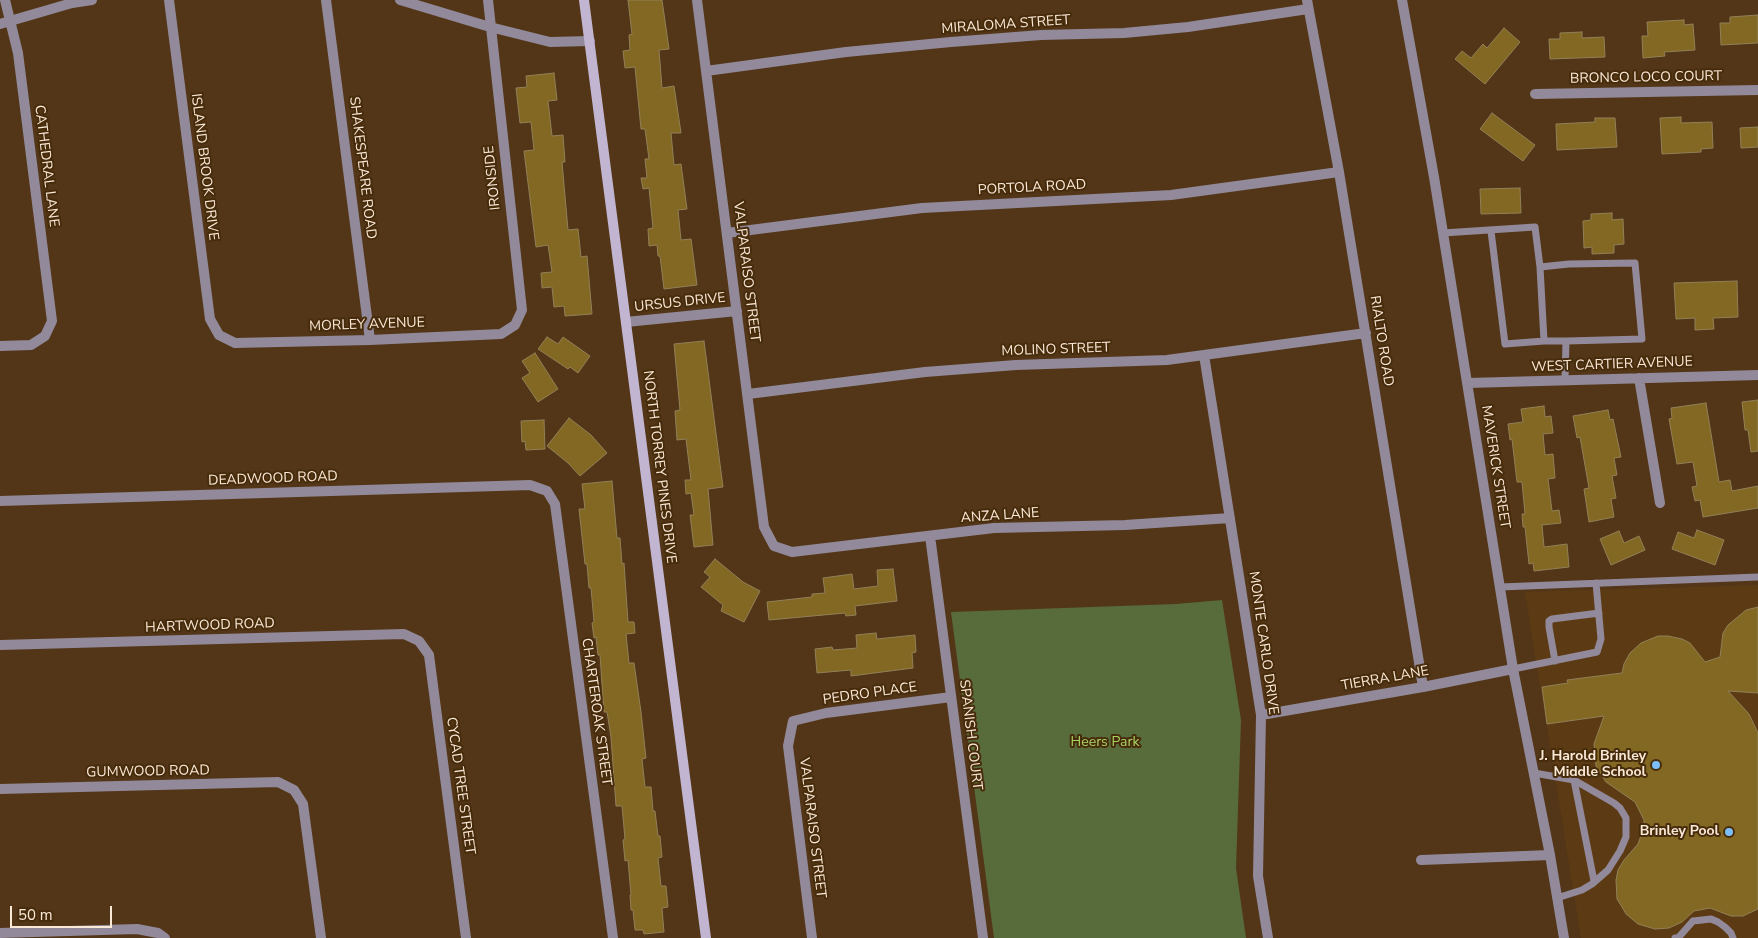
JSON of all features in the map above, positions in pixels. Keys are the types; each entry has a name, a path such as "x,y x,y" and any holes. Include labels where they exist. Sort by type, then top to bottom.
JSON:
{"main road":[{"name":"NORTH TORREY PINES DRIVE","path":"584,0 706,938"}],"street":[{"name":"CATHEDRAL LANE","path":"0,346 31,345 45,336 52,321 18,54 5,22 5,0"},
{"path":"5,22 72,3 92,0"},
{"name":"ISLAND BROOK DRIVE","path":"169,0 210,319 218,334"},
{"name":"SHAKESPEARE ROAD","path":"326,0 370,340"},
{"path":"400,0 490,27 550,42 590,41"},
{"name":"IRONSIDE","path":"488,0 522,310 515,325"},
{"name":"VALPARAISO STREET","path":"697,0 764,527 774,546"},
{"name":"MAVERICK STREET","path":"1402,0 1468,383 1513,669 1550,855 1564,938"},
{"name":"MIRALOMA STREET","path":"706,71 846,52 951,42 1041,35 1124,33 1188,27 1307,5"},
{"name":"RIALTO ROAD","path":"1307,5 1340,172 1423,687"},
{"name":"BRONCO LOCO COURT","path":"1535,94 1758,90"},
{"name":"PORTOLA ROAD","path":"727,233 922,208 1171,195 1340,172"},
{"name":"URSUS DRIVE","path":"626,322 737,311"},
{"name":"MORLEY AVENUE","path":"218,334 235,343 370,340 500,334 515,325"},
{"name":"MOLINO STREET","path":"748,394 925,372 1016,365 1166,360 1366,333"},
{"name":"MONTE CARLO DRIVE","path":"1204,354 1261,715 1258,876 1268,938"},
{"name":"WEST CARTIER AVENUE","path":"1468,383 1758,375"},
{"path":"1638,378 1660,503"},
{"name":"DEADWOOD ROAD","path":"0,501 530,485 547,491"},
{"name":"CHARTEROAK STREET","path":"547,491 555,504 613,938"},
{"name":"ANZA LANE","path":"774,546 792,552 994,528 1125,525 1230,518"},
{"name":"SPANISH COURT","path":"930,536 983,938"},
{"name":"HARTWOOD ROAD","path":"0,645 404,634 419,641"},
{"name":"CYCAD TREE STREET","path":"419,641 428,655 466,938"},
{"name":"TIERRA LANE","path":"1261,715 1423,687 1513,669"},
{"name":"PEDRO PLACE","path":"793,721 826,713 952,697"},
{"name":"VALPARAISO STREET","path":"793,721 788,746 812,938"},
{"name":"GUMWOOD ROAD","path":"0,789 278,782 294,790 303,804 321,938"},
{"path":"1421,860 1550,855"},
{"path":"0,933 137,929 158,933 165,938"}],"lane":[{"path":"1443,233 1535,227 1540,267 1544,342"},
{"path":"1491,230 1505,344 1642,339 1635,263 1569,264 1540,267"},
{"path":"1565,380 1566,341"},
{"path":"1500,587 1758,577"},
{"path":"1513,669 1597,652 1601,640 1596,583"},
{"path":"1555,661 1548,627 1550,621 1552,619 1599,613"},
{"path":"1534,773 1574,780 1614,803 1620,808 1626,818 1626,837 1608,870 1582,890 1557,898"},
{"path":"1574,780 1594,881"},
{"path":"1677,938 1693,921 1711,919 1725,927 1733,938"}],"shaded area":[{"name":"J. Harold Brinley Middle School","path":"1758,585 1758,938 1581,938 1525,592"}],"green space":[{"name":"Heers Park","path":"1222,600 1241,720 1236,868 1246,938 994,938 951,612 1176,604"}],"building":[{"path":"628,0 662,0 669,49 659,50 662,88 674,86 681,133 671,133 674,165 681,164 687,209 678,210 681,240 691,239 697,285 664,289 657,245 649,246 648,229 653,228 649,188 643,189 641,178 647,178 645,159 649,159 645,129 641,129 635,67 625,68 623,51 630,50 629,35 632,34"},
{"path":"1758,15 1758,43 1721,45 1720,23 1730,23 1730,17"},
{"path":"1684,20 1684,25 1693,24 1695,50 1664,52 1665,56 1643,58 1642,36 1648,36 1647,22"},
{"path":"1504,28 1520,42 1485,84 1455,59 1462,51 1471,58 1483,44 1487,48"},
{"path":"1582,32 1582,38 1604,37 1605,57 1550,59 1549,39 1560,39 1560,33"},
{"path":"554,73 557,100 548,101 552,136 563,135 565,162 562,162 568,230 578,229 581,257 587,256 592,314 565,316 564,306 554,307 552,287 542,288 541,273 552,272 548,245 536,247 524,151 534,150 531,122 520,123 516,88 527,87 526,76"},
{"path":"1492,113 1535,145 1523,161 1480,129"},
{"path":"1681,117 1681,123 1712,122 1713,148 1701,149 1701,152 1662,154 1660,118"},
{"path":"1595,118 1615,118 1617,147 1557,150 1556,124 1595,122"},
{"path":"1758,127 1758,147 1741,148 1740,128"},
{"path":"1520,188 1521,213 1481,214 1480,189"},
{"path":"1612,213 1612,220 1623,219 1624,244 1614,245 1614,253 1592,254 1592,247 1584,248 1583,221 1591,220 1591,214"},
{"path":"1737,281 1738,317 1713,318 1714,329 1695,330 1695,318 1676,319 1674,283"},
{"path":"547,337 558,344 563,337 590,356 578,373 570,367 568,369 538,349"},
{"path":"704,341 723,487 708,489 713,545 694,547 690,515 694,515 691,493 686,494 685,480 691,480 686,439 677,440 675,411 680,410 674,344"},
{"path":"535,353 558,389 538,402 522,378 530,373 522,361"},
{"path":"1758,400 1758,451 1751,452 1748,430 1745,430 1742,402"},
{"path":"1706,403 1719,482 1730,480 1732,491 1758,486 1758,508 1703,517 1700,500 1695,501 1692,487 1697,486 1693,462 1677,464 1669,419 1672,418 1671,408"},
{"path":"1544,406 1545,417 1551,416 1553,433 1543,434 1545,455 1553,454 1555,478 1548,479 1552,511 1559,510 1561,523 1542,525 1544,547 1567,544 1569,567 1534,571 1533,563 1529,564 1525,527 1523,527 1522,514 1525,514 1522,482 1517,482 1512,439 1510,440 1508,424 1523,422 1521,409"},
{"path":"1608,410 1610,420 1613,419 1621,457 1614,458 1617,475 1612,476 1616,498 1611,499 1614,517 1589,522 1584,489 1589,488 1580,437 1577,438 1573,416"},
{"path":"569,418 591,435 607,453 580,476 568,463 547,446"},
{"path":"544,420 545,449 526,450 525,441 522,442 521,421"},
{"path":"612,481 617,538 620,538 622,564 624,563 628,622 634,622 635,633 626,634 629,663 634,663 641,712 646,758 642,759 645,787 651,787 653,811 655,811 658,836 660,836 662,857 658,858 661,886 666,886 668,907 662,908 664,932 644,934 643,930 635,930 633,910 631,910 628,860 625,861 623,840 625,839 622,806 616,806 611,737 607,712 604,712 600,655 598,655 596,637 594,638 591,588 589,588 587,564 585,564 579,509 585,509 582,484"},
{"path":"1697,530 1724,540 1715,565 1672,549 1678,532 1694,538"},
{"path":"1619,531 1624,543 1639,536 1645,550 1611,565 1600,539"},
{"path":"715,559 743,582 760,591 744,622 721,611 723,605 701,587 710,577 704,572"},
{"path":"893,569 897,601 855,606 856,615 846,616 845,613 769,620 767,602 812,597 812,594 825,593 823,578 852,574 854,589 878,586 877,570"},
{"path":"1758,607 1758,693 1728,691 1749,714 1758,733 1758,909 1743,916 1731,916 1710,908 1694,911 1682,922 1669,928 1655,929 1638,924 1626,914 1617,899 1616,880 1618,870 1624,860 1638,844 1644,827 1644,820 1635,802 1606,782 1596,766 1594,744 1604,716 1547,724 1542,687 1568,683 1567,680 1622,673 1630,653 1641,643 1658,636 1682,639 1690,643 1705,662 1720,657 1723,633 1728,625 1746,610"},
{"path":"876,633 877,639 915,635 916,652 912,653 913,668 851,676 851,670 817,673 815,649 832,647 833,650 857,648 856,635"}],"place":[{"name":"J. Harold Brinley Middle School","path":"1656,765"},
{"name":"Brinley Pool","path":"1729,832"}]}
